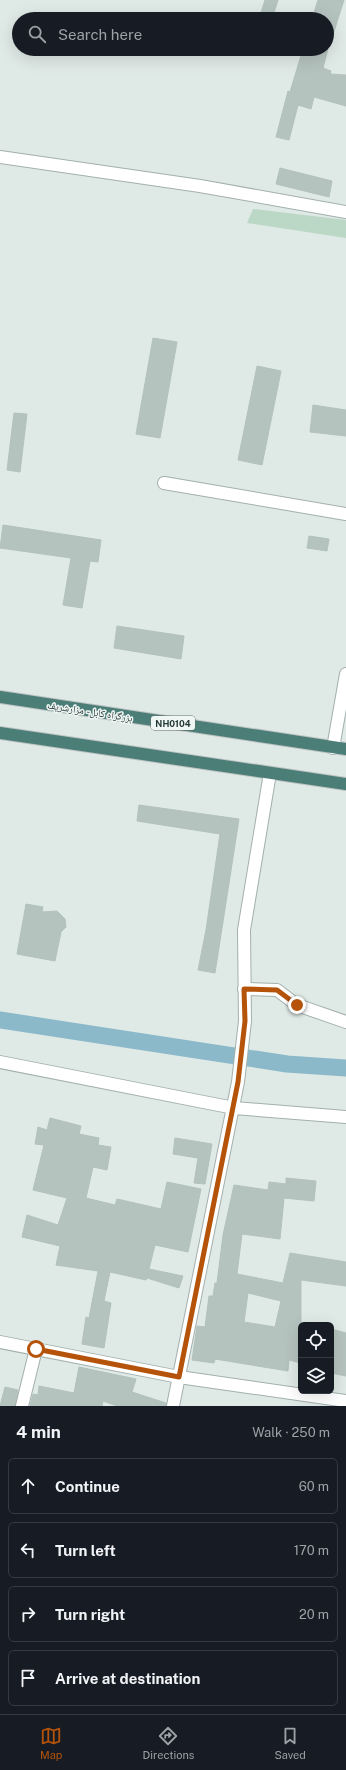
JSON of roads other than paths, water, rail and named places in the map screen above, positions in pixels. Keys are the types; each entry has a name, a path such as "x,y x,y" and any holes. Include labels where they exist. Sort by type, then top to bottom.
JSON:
{"highway":[{"name":"بزرگراه کابل - مزارشریف","path":"0,697 346,749"},
{"path":"0,733 346,784"}],"street":[{"path":"0,157 200,186 346,212"},
{"path":"164,483 346,514"},
{"path":"333,748 346,674"},
{"path":"173,1406 238,1082 245,1021 244,930 270,772"},
{"path":"244,989 277,990 297,1005 346,1022"},
{"path":"0,1062 234,1108 346,1117"},
{"path":"0,1342 179,1377 346,1401"},
{"path":"22,1406 36,1349"}],"waterway":[{"path":"0,1020 287,1064 346,1068"}]}
